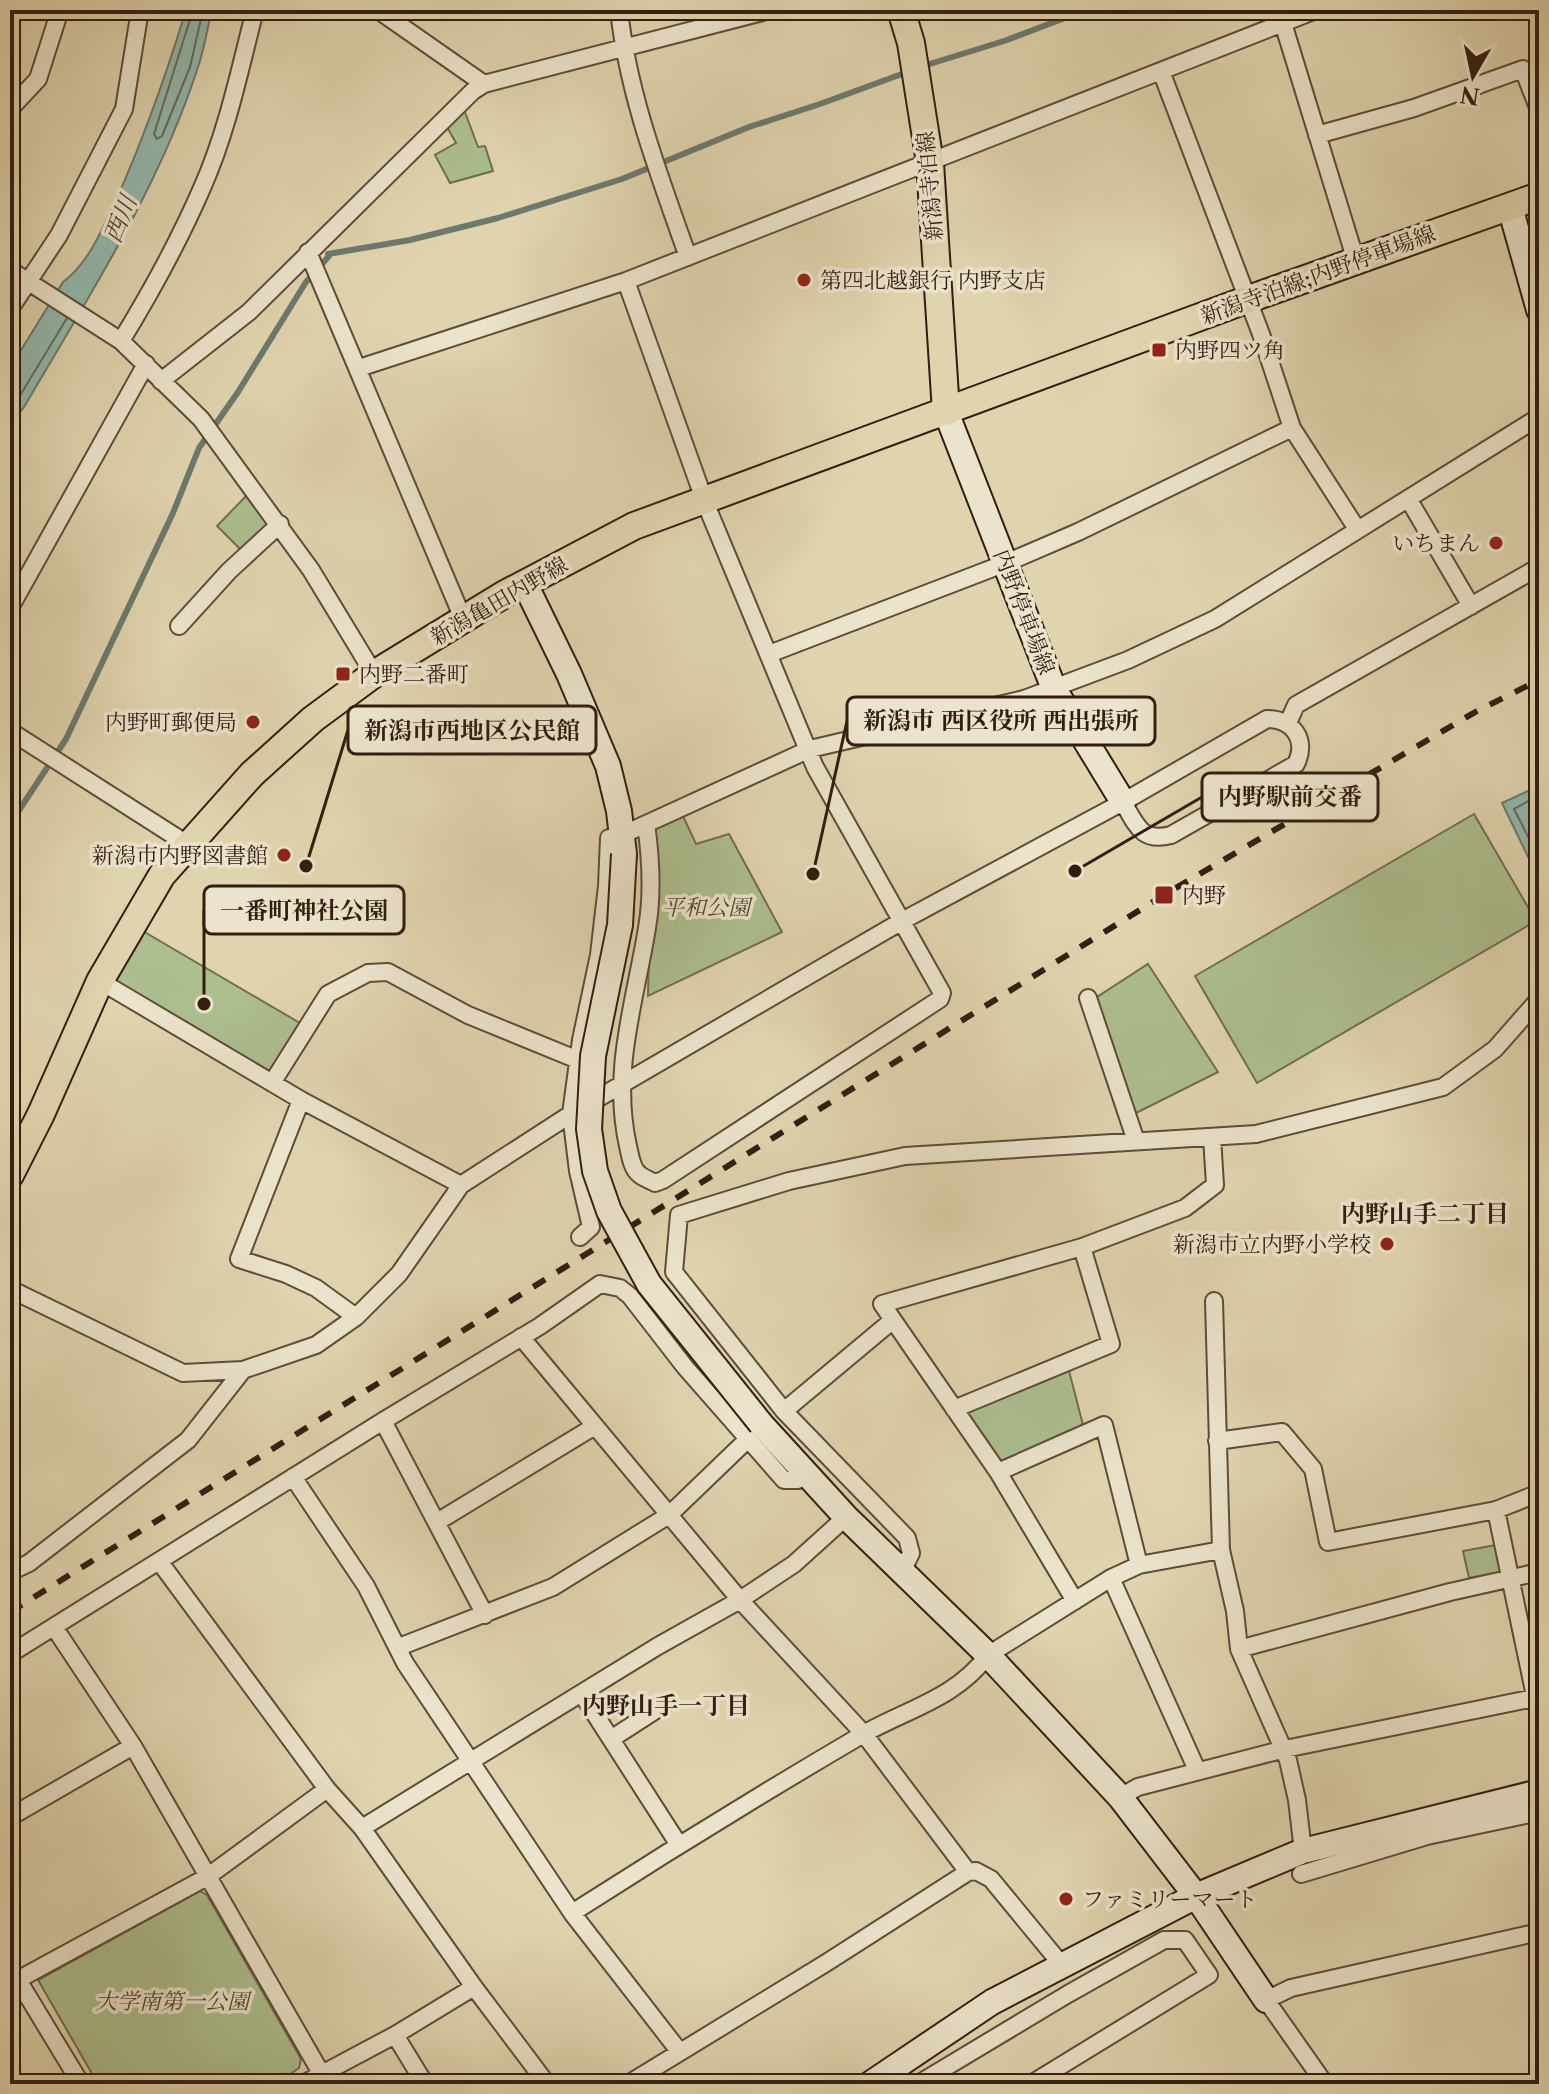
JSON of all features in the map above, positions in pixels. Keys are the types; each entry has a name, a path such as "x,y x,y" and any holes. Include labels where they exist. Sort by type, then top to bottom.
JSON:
{"main road":[{"name":"新潟寺泊線","path":"901,10 911,43 930,163 946,412"},
{"path":"1510,207 1539,196"},
{"name":"新潟寺泊線;内野停車場線","path":"946,412 1246,300 1510,207"},
{"name":"新潟亀田内野線","path":"10,1175 41,1114 100,981 162,875 252,774 313,719 374,674 525,584 634,526 946,412"}],"street":[{"path":"10,309 33,285 124,109 140,10"},
{"path":"121,341 156,283 204,186 230,107 255,10"},
{"path":"619,10 623,48 656,166 688,257"},
{"path":"161,381 249,312 473,91 484,84 770,10"},
{"path":"359,368 626,281 1161,71 1281,16 1316,10"},
{"path":"10,109 38,79 59,11"},
{"path":"386,12 484,84"},
{"path":"1281,16 1356,261"},
{"path":"1317,135 1414,108 1523,69 1539,110"},
{"path":"1161,71 1261,334 1292,428 1357,529"},
{"path":"1510,207 1539,310"},
{"path":"308,252 464,621"},
{"path":"10,270 121,341 201,419 280,524 374,674"},
{"path":"626,281 705,502 815,767 942,993 940,999 655,1183 636,1172 624,1126 621,1085 624,1048 651,896 646,824"},
{"path":"10,608 146,364"},
{"name":"内野停車場線","path":"946,412 1054,689 1123,802"},
{"path":"623,844 646,824 810,749 1024,699 1128,660 1215,619 1539,417"},
{"path":"769,654 1078,532 1292,428"},
{"path":"1409,500 1471,606"},
{"path":"179,626 229,571 280,524"},
{"path":"1288,723 1296,705 1539,567"},
{"path":"525,584 569,674 608,766 623,844 624,892 620,925 593,1056 589,1129 595,1171 609,1211 649,1284 754,1431"},
{"path":"10,1289 183,1373 243,1370 316,1345 356,1317 399,1274 461,1185 571,1114 902,921 1123,802 1267,719 1288,723 1298,734 1301,745 1296,764 1171,835 1160,838 1146,834 1136,826 1123,802"},
{"path":"10,731 187,844"},
{"path":"580,1237 591,1227 578,1171 571,1114 578,1060 599,955 609,838 623,844"},
{"path":"272,1083 328,994 368,973 388,972 468,1015 578,1060"},
{"path":"100,981 301,1100 461,1185"},
{"path":"1088,998 1136,1141"},
{"path":"903,1570 911,1553 907,1538 784,1411 674,1272 679,1215 789,1181 905,1156 1256,1134 1443,1087 1495,1049 1539,999"},
{"path":"301,1100 239,1259 286,1274 316,1288 356,1317"},
{"path":"1075,1601 998,1472 882,1304 1082,1247 1185,1208 1215,1185 1212,1137"},
{"path":"954,1409 1111,1344 1082,1247"},
{"path":"10,1654 521,1337 600,1284 620,1288 630,1296 685,1367 805,1475 903,1570 988,1655 1120,1797 1196,1896 1325,2084"},
{"path":"1214,1301 1221,1550 1235,1611 1239,1649 1285,1749 1297,1800 1302,1862"},
{"path":"784,1411 893,1320"},
{"path":"521,1337 740,1600 864,1734 968,1872"},
{"path":"10,1572 29,1563 188,1440 243,1370"},
{"path":"383,1421 485,1615"},
{"path":"998,1472 1104,1425 1139,1565"},
{"path":"437,1522 595,1426"},
{"path":"399,1647 553,1587 669,1515 754,1431"},
{"path":"1217,1441 1282,1432 1313,1469 1328,1542 1496,1510 1539,1493"},
{"path":"293,1477 366,1586 405,1663 572,1913 679,2051"},
{"path":"1496,1510 1539,1715"},
{"path":"362,1828 705,1618 740,1600 794,1564 846,1517"},
{"path":"572,1913 864,1734 920,1709 975,1672 988,1655 1111,1578 1139,1565 1221,1550"},
{"path":"159,1561 327,1789 362,1828 547,2084"},
{"path":"1239,1649 1450,1592 1539,1572"},
{"path":"1111,1578 1197,1770"},
{"path":"54,1627 133,1746 321,2073"},
{"path":"582,1694 679,1845"},
{"path":"1120,1797 1138,1787 1285,1749 1537,1698"},
{"path":"611,1739 665,1704"},
{"path":"10,1817 133,1746"},
{"path":"81,2084 14,1982 207,1877 327,1789"},
{"path":"873,2083 992,2002 1196,1896 1539,1792"},
{"path":"1302,1862 1539,1812"},
{"path":"628,2084 968,1872 976,1871 991,1879 1061,1964"},
{"path":"1266,2000 1291,1988 1539,1932"},
{"path":"918,2084 1164,1940 1185,1940 1209,1975 1056,2077 1031,2084"},
{"path":"303,2084 395,2035 474,1987"},
{"path":"395,2035 425,2084"}],"green space":[{"path":"462,104 478,147 485,146 493,171 450,183 435,155 456,143 444,122"},
{"path":"248,494 269,524 243,552 217,526"},
{"name":"平和公園","path":"682,814 696,844 729,834 782,932 648,996 652,827"},
{"path":"1474,814 1536,921 1257,1083 1195,976"},
{"path":"136,927 305,1026 272,1080 102,981"},
{"path":"1148,964 1218,1072 1134,1114 1094,999"},
{"path":"1068,1367 1083,1425 999,1463 964,1412"},
{"path":"1496,1545 1501,1572 1469,1578 1463,1551"},
{"name":"大学南第一公園","path":"200,1891 207,1895 301,2059 299,2068 276,2084 98,2084 38,1980"}],"water":[{"name":"西川","path":"186,10 212,10 181,115 120,243 24,407 10,425 10,368 63,282 80,266 106,222 145,130"},
{"path":"1539,786 1539,864 1533,867 1502,803"}],"waterway":[{"path":"920,67 1004,41 1086,10"},
{"path":"10,824 66,739 173,513 199,448 238,392 306,282 328,254 410,240 498,218 622,179 749,127 910,71"}],"railway":[{"path":"10,1612 1164,895 1477,711 1539,680"}],"place":[{"name":"第四北越銀行 内野支店","path":"804,280"},
{"name":"内野四ツ角","path":"1159,350"},
{"name":"いちまん","path":"1496,543"},
{"name":"内野二番町","path":"343,674"},
{"name":"内野町郵便局","path":"253,722"},
{"name":"新潟市内野図書館","path":"284,855"},
{"name":"新潟市西地区公民館","path":"306,866"},
{"name":"内野駅前交番","path":"1075,871"},
{"name":"新潟市 西区役所 西出張所","path":"813,874"},
{"name":"内野","path":"1164,895"},
{"name":"一番町神社公園","path":"204,1004"},
{"name":"新潟市立内野小学校","path":"1387,1244"},
{"name":"ファミリーマート","path":"1066,1899"}],"district":[{"name":"内野山手二丁目","path":"1425,1213"},
{"name":"内野山手一丁目","path":"666,1705"}]}
